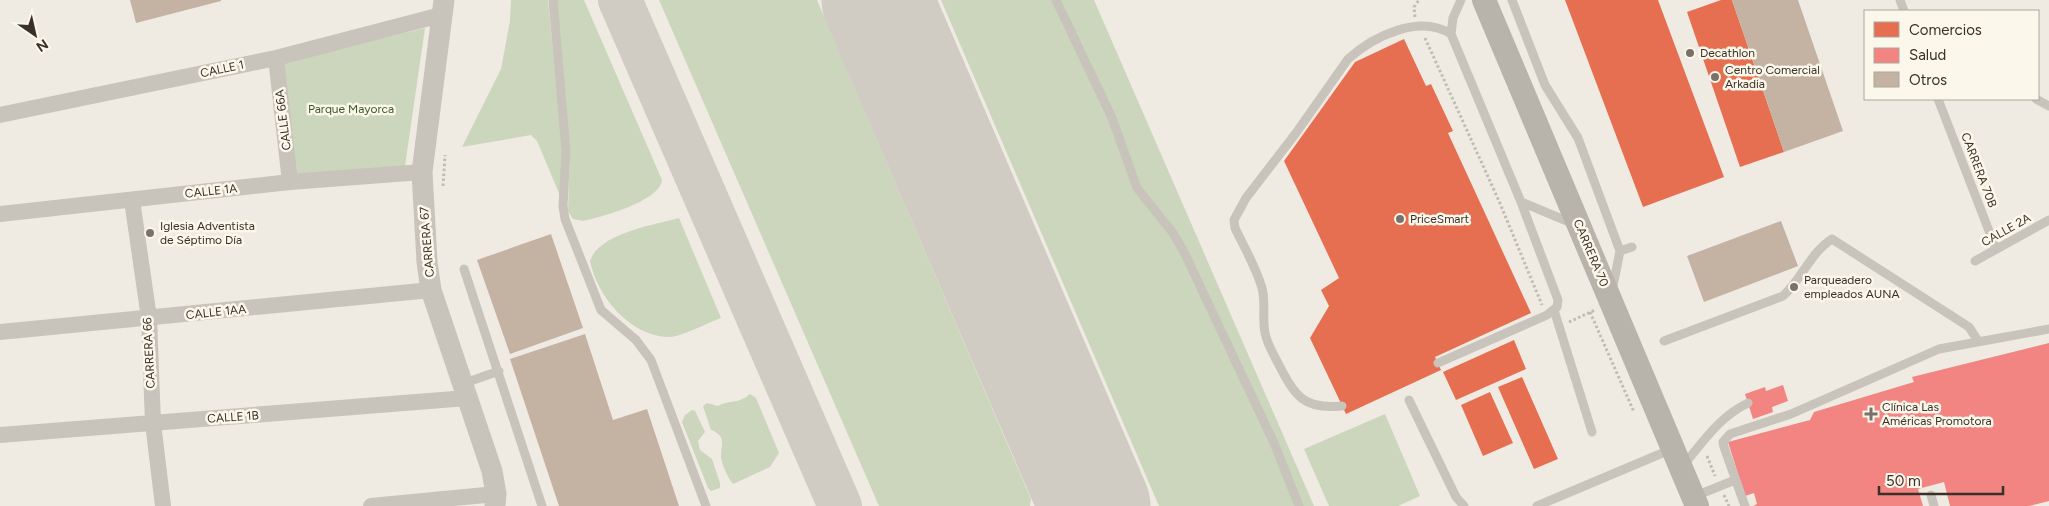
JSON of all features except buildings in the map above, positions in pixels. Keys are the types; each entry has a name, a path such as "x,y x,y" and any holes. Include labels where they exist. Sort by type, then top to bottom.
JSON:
{"main road":[{"name":"CARRERA 70","path":"1484,0 1579,226 1605,304 1695,502"}],"street":[{"name":"CALLE 1","path":"0,115 276,58 442,8"},
{"name":"CARRERA 67","path":"442,8 422,172 427,262 431,290 464,391 484,444 495,500"},
{"name":"CALLE 66A","path":"276,58 290,182"},
{"name":"CALLE 1A","path":"0,214 290,182 422,172"},
{"name":"CARRERA 66","path":"132,200 148,318 152,423 163,506"},
{"name":"CALLE 1AA","path":"0,332 431,290"},
{"name":"CALLE 1B","path":"0,435 152,423 464,391"},
{"path":"371,506 495,500"}],"lane":[{"path":"553,0 566,151 563,206 565,219 601,310 636,340 651,360 706,506"},
{"path":"1056,0 1112,118 1136,188 1173,233 1184,252 1274,443 1299,506"},
{"path":"1438,363 1550,313 1558,300 1521,202 1451,34 1453,18 1461,0"},
{"path":"1512,0 1545,85 1578,138 1620,251 1605,304"},
{"path":"1342,406 1321,407 1303,402 1292,391 1267,342 1264,331 1265,302 1261,286 1235,228 1234,220 1246,198 1296,133 1348,59 1367,44 1399,30 1440,28 1451,34"},
{"name":"CARRERA 70B","path":"1938,100 1996,249"},
{"path":"2038,100 2049,106"},
{"path":"1521,202 1579,226"},
{"name":"CALLE 2A","path":"1975,262 2049,220"},
{"path":"1664,341 1784,296 1792,289 1821,246 1832,239 1969,327 1978,341"},
{"path":"1620,251 1632,247"},
{"path":"464,269 542,506"},
{"path":"1550,313 1560,326 1592,432"},
{"path":"1745,506 1723,442 1730,434 1791,414 1925,354 1978,341 2049,329"},
{"path":"464,391 499,371"},
{"path":"1409,400 1456,497 1464,506"},
{"path":"1537,506 1558,502 1676,459 1729,413 1748,403"},
{"path":"1695,502 1735,480"},
{"path":"1931,495 1934,506"}],"path":[{"path":"1419,0 1414,7 1414,14 1550,313"},
{"path":"1560,326 1605,304"},
{"path":"1590,312 1638,420"}],"green space":[{"path":"511,0 548,0 563,154 561,198 537,141 531,135 462,147 501,69 510,21"},
{"path":"554,0 584,0 662,180 659,188 641,201 616,212 583,221 573,219 568,211 570,152"},
{"path":"659,0 817,0 1031,499 1030,506 879,506"},
{"path":"941,0 1094,0 1314,506 1159,506"},
{"name":"Parque Mayorca","path":"425,28 405,166 296,178 284,61"},
{"path":"679,218 721,318 672,337 653,335 628,321 607,300 594,274 590,261 595,251 604,243 616,237 642,227"},
{"path":"750,394 756,398 779,453 770,467 733,484 721,457 721,438 716,432 711,430 703,406 707,403 718,406 738,401"},
{"path":"692,410 695,411 705,432 698,441 700,450 712,459 720,483 720,488 711,491 708,488 682,422 685,415"},
{"path":"1385,414 1420,496 1398,506 1329,506 1304,449"}],"taxiway":[{"path":"620,0 840,506"}],"runway":[{"path":"877,0 1095,506"}],"place":[{"name":"Decathlon","path":"1690,53"},
{"name":"Centro Comercial Arkadia","path":"1715,77"},
{"name":"PriceSmart","path":"1400,219"},
{"name":"Iglesia Adventista de Séptimo Día","path":"150,233"},
{"name":"Parqueadero empleados AUNA","path":"1794,287"},
{"name":"Clínica Las Américas Promotora","path":"1871,414"}]}
